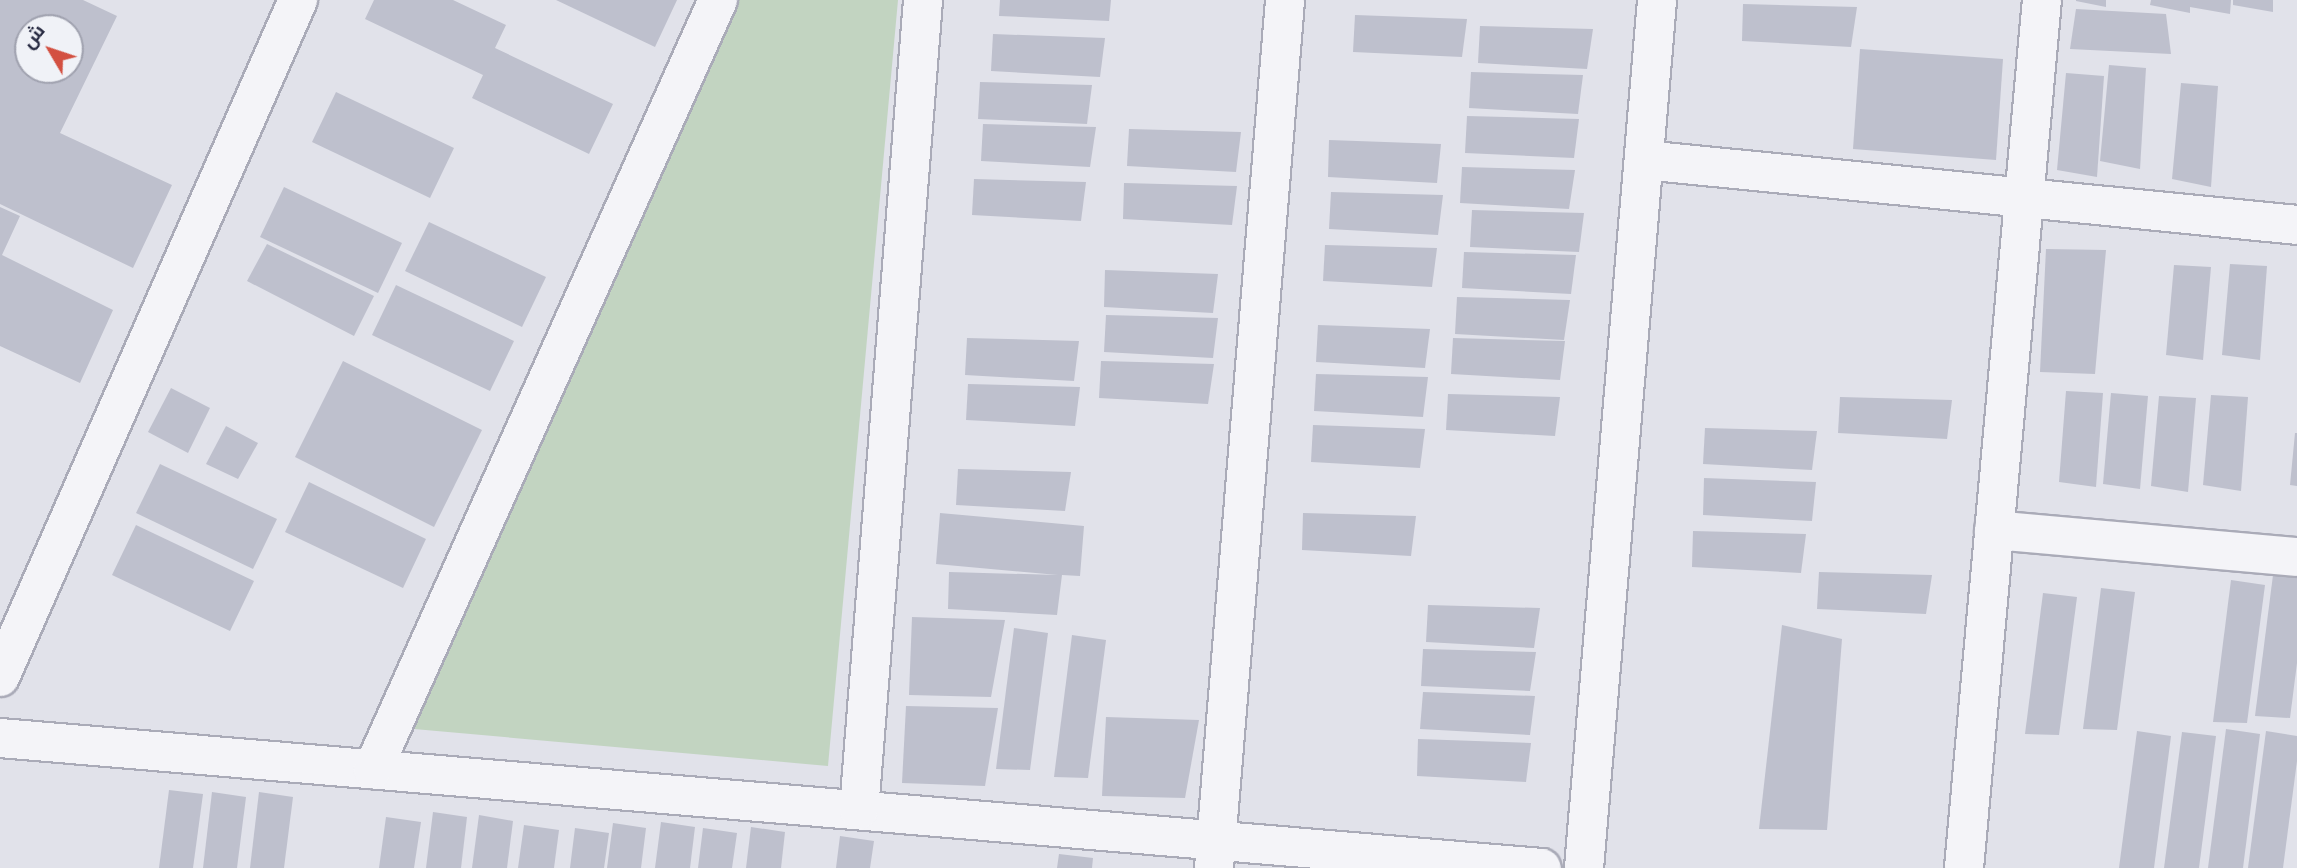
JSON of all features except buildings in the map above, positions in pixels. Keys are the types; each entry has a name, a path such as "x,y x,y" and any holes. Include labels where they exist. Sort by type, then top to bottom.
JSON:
{"street":[{"path":"0,677 298,0"},
{"path":"373,769 718,0"},
{"path":"859,810 923,0"},
{"path":"1215,854 1285,0"},
{"path":"1584,868 1657,0"},
{"path":"1964,868 2042,0"},
{"path":"1644,160 2024,200 2297,225"},
{"path":"1994,530 2297,557"},
{"path":"0,738 859,810 1215,854 1542,868"}],"green space":[{"path":"734,0 898,0 828,766 414,729"}]}
